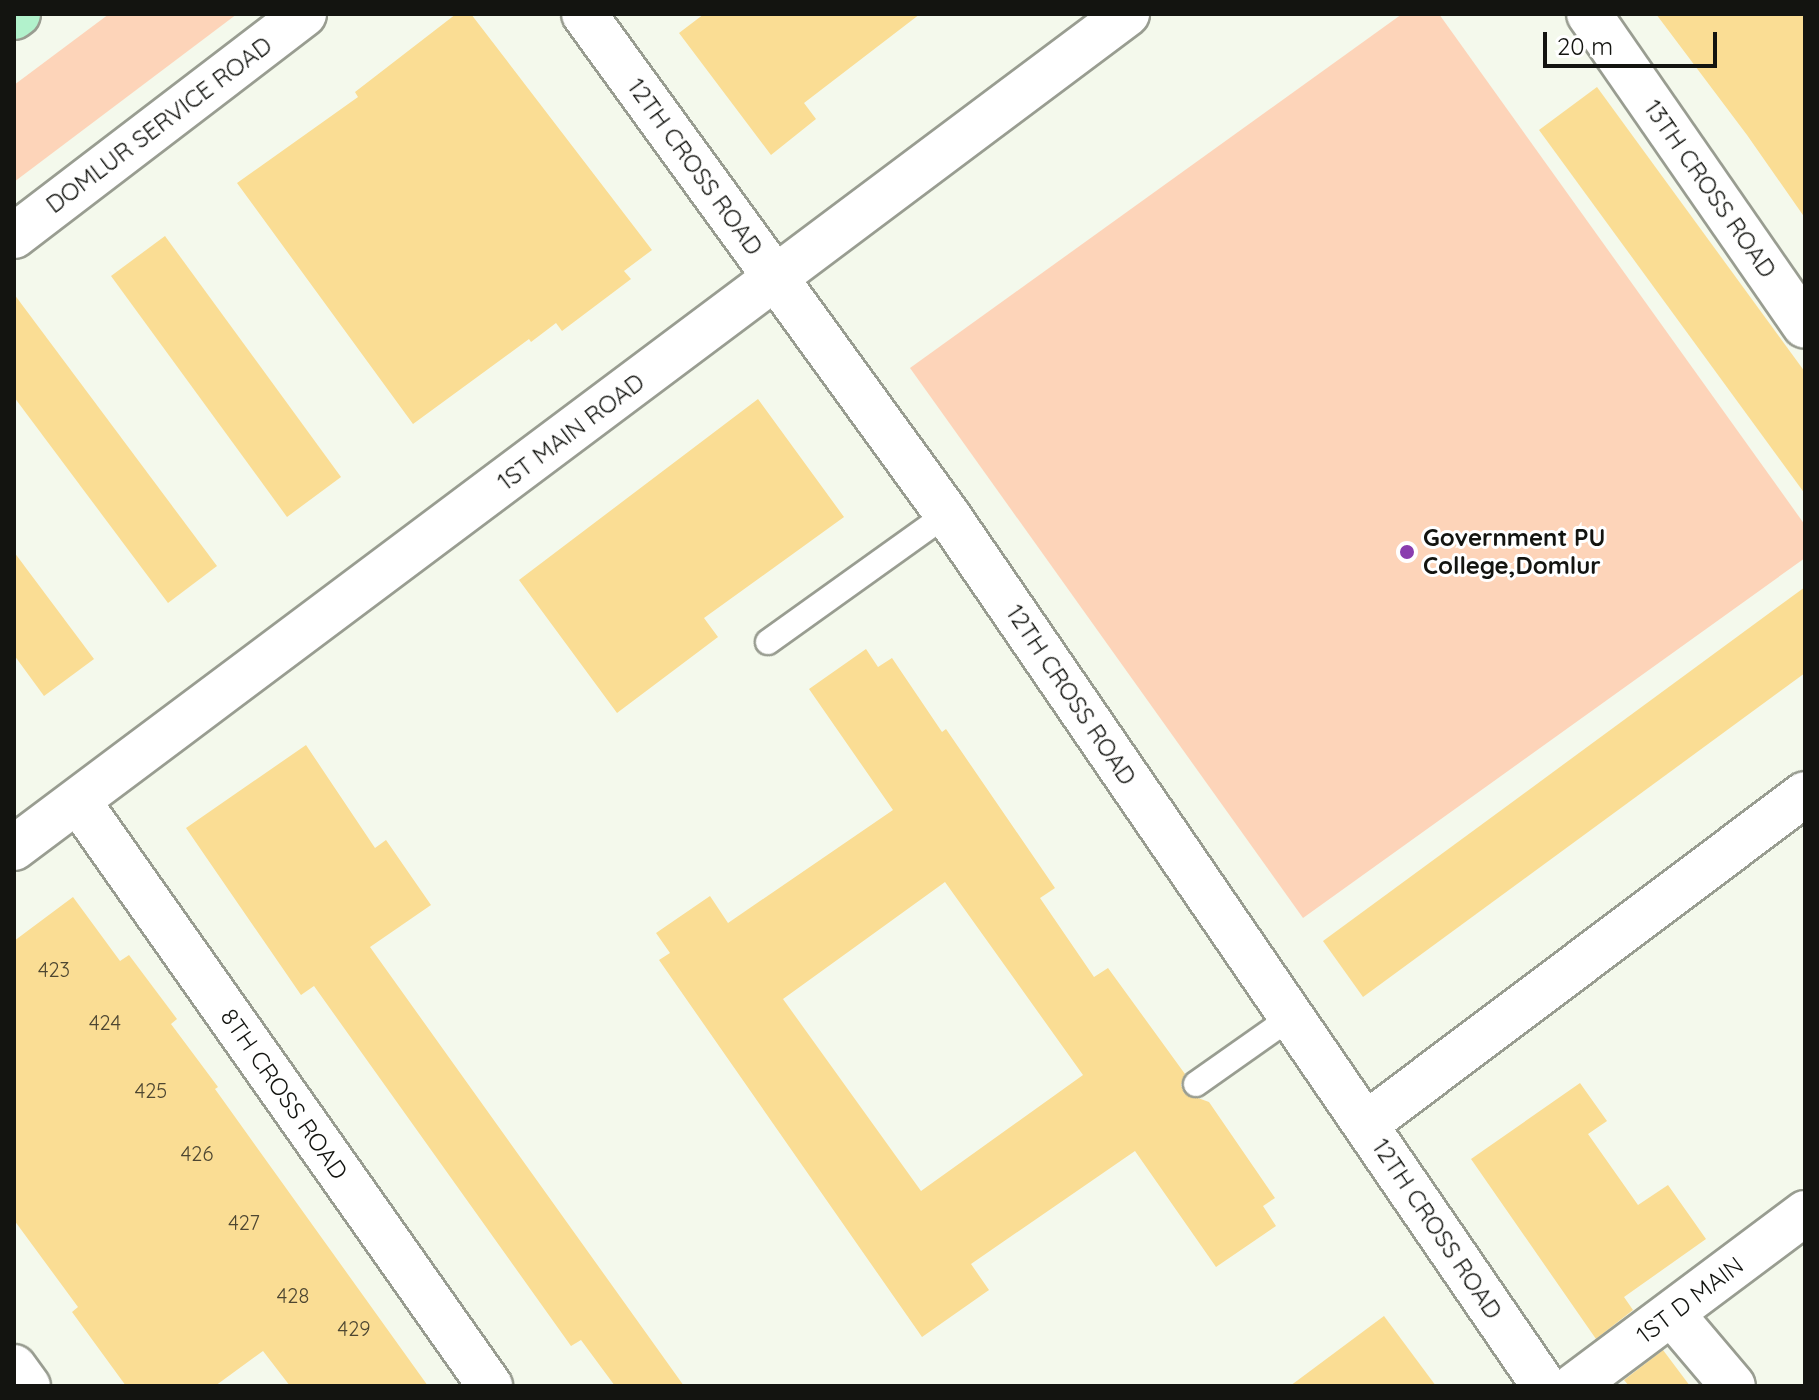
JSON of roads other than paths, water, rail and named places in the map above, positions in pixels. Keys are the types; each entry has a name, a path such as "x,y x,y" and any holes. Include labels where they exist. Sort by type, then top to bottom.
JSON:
{"street":[{"name":"DOMLUR SERVICE ROAD","path":"14,236 304,14"},
{"name":"12TH CROSS ROAD","path":"584,14 947,514 1544,1386"},
{"name":"1ST MAIN ROAD","path":"14,848 1127,14"},
{"name":"13TH CROSS ROAD","path":"1589,14 1805,326"},
{"path":"1366,1124 1805,794"},
{"name":"8TH CROSS ROAD","path":"78,801 490,1386"},
{"name":"1ST D MAIN","path":"1574,1386 1805,1213"},
{"path":"1672,1314 1733,1386"},
{"path":"14,1367 28,1386"}],"lane":[{"path":"768,642 947,514"},
{"path":"1196,1084 1291,1017"}],"place":[{"name":"Government PU College,Domlur","path":"1407,552"}]}
